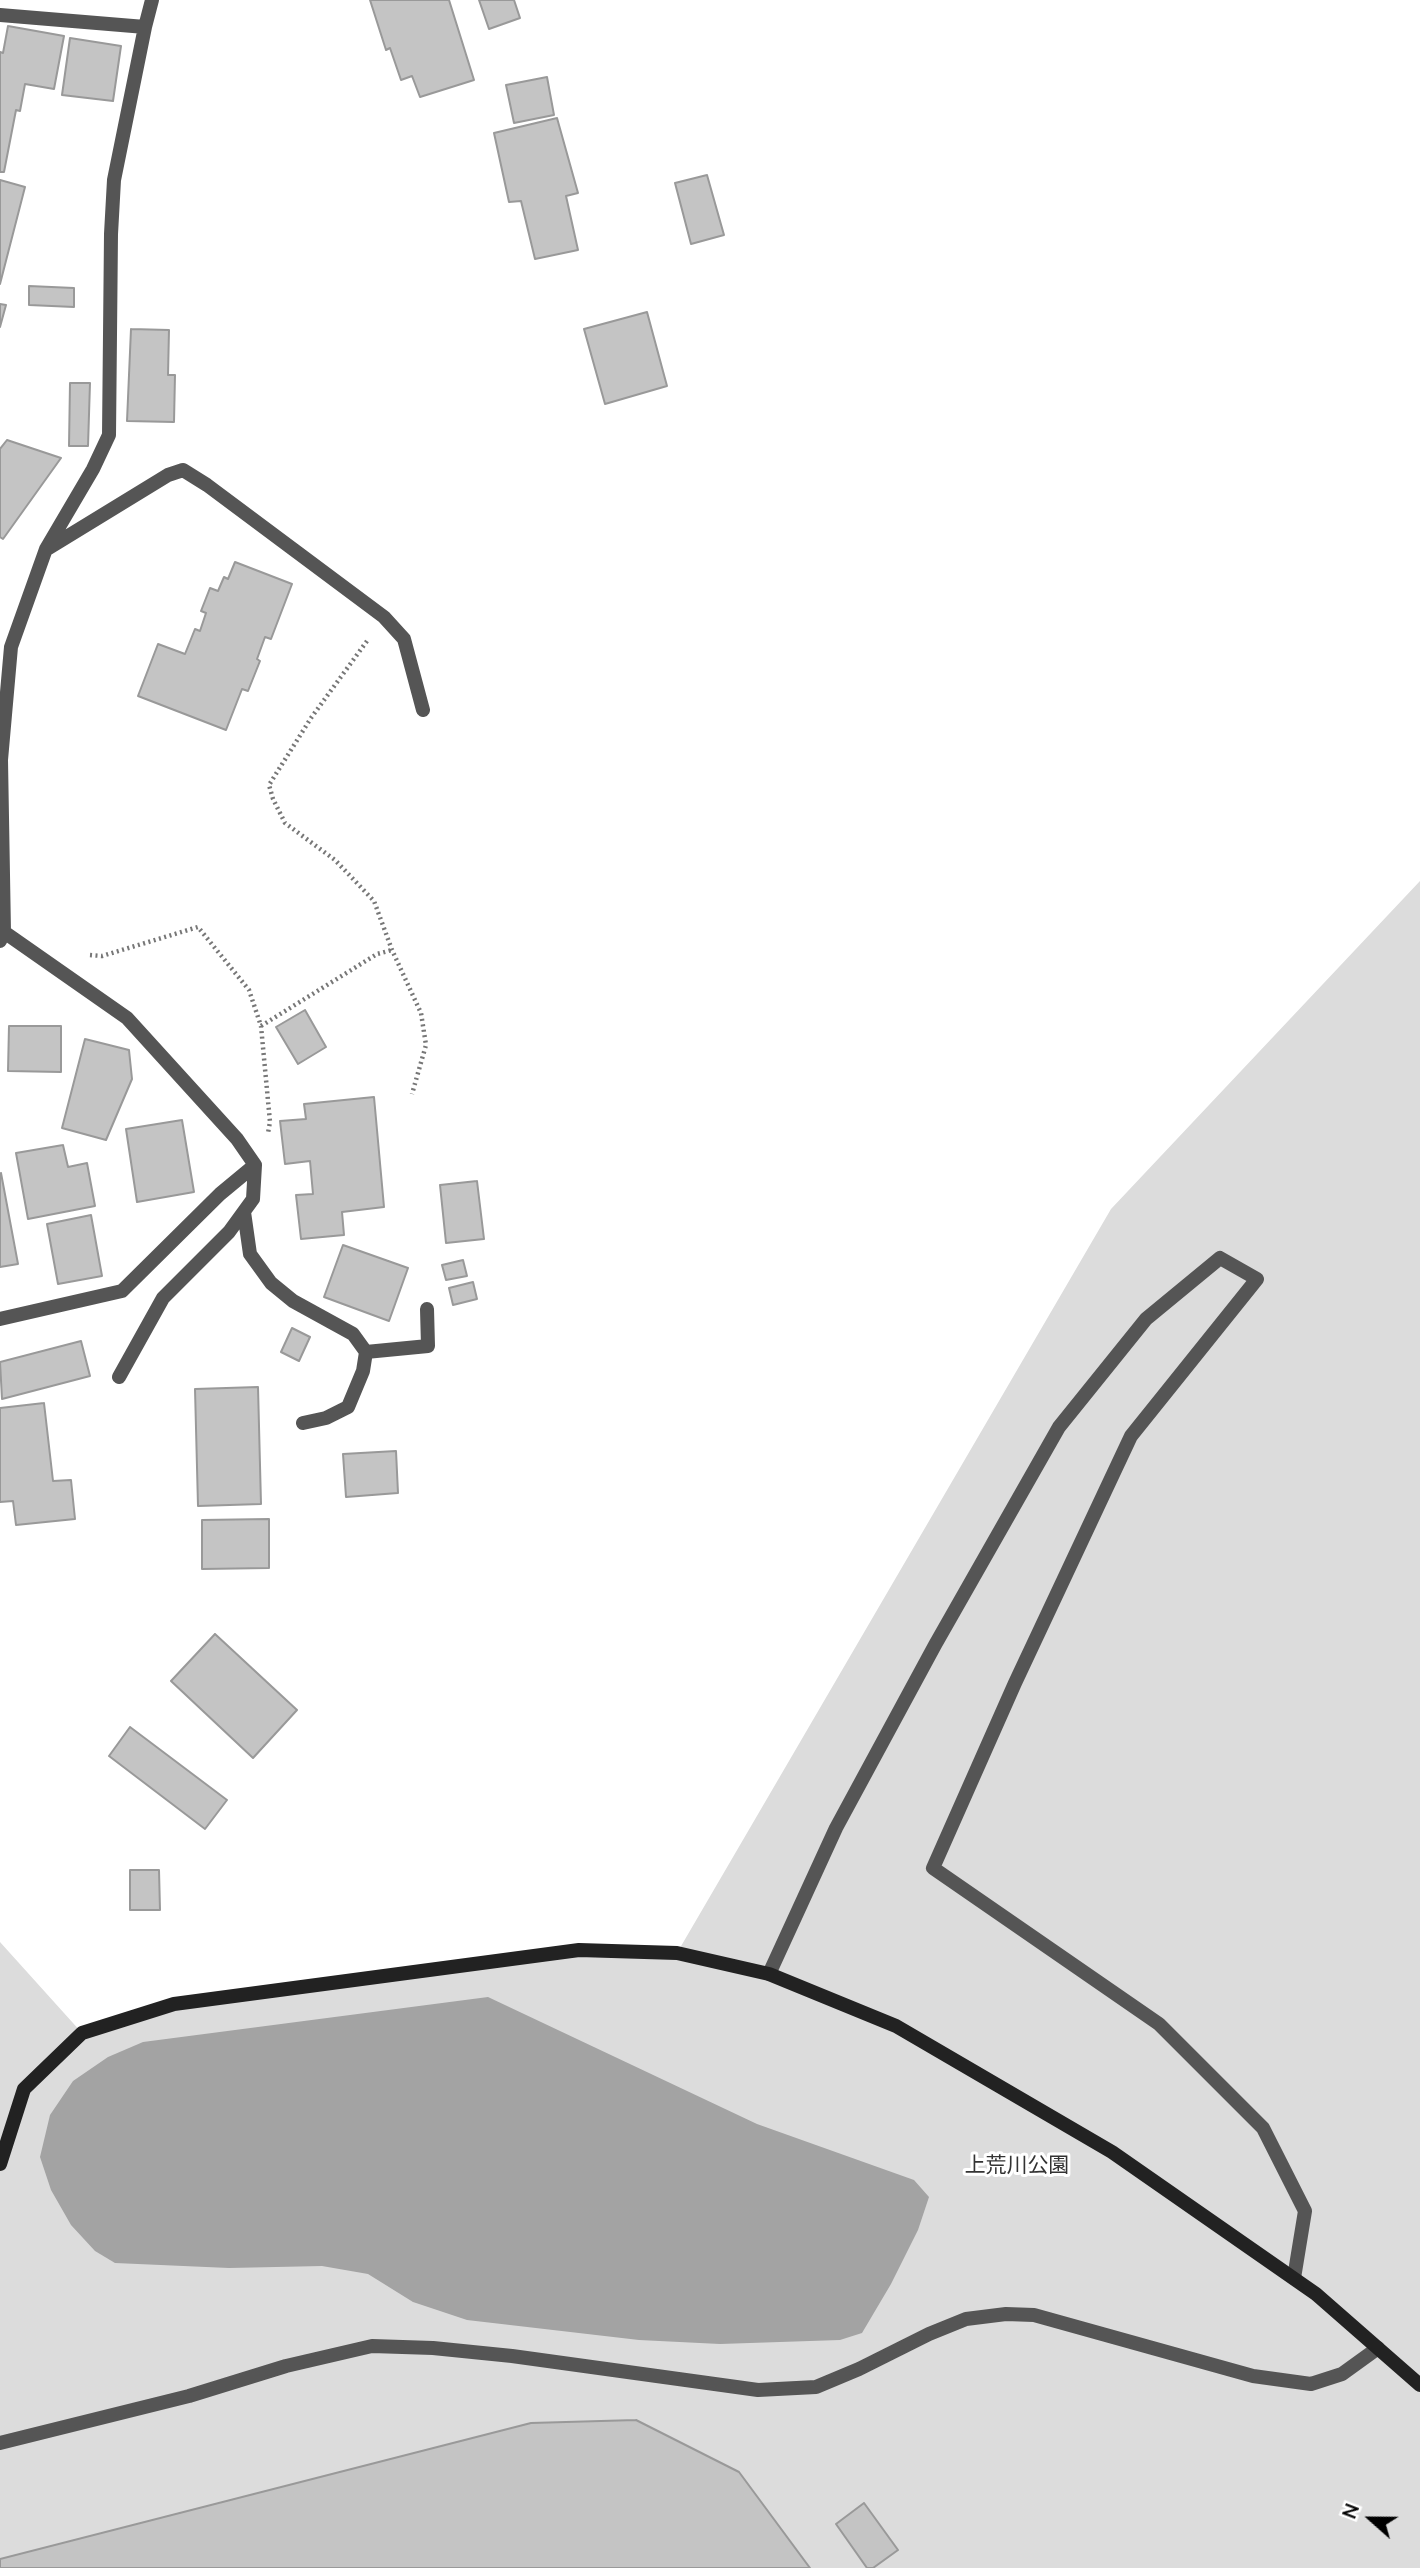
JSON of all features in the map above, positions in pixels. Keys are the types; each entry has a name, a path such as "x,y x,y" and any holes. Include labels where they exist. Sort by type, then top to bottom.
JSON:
{"street":[{"path":"118,1377 163,1298 229,1232 253,1199 255,1166 237,1139 127,1018 30,950 2,936 1,760 11,647 46,550 93,469 109,435 114,180 152,0"},
{"path":"0,15 145,27"},
{"path":"46,550 167,475 183,470 384,617 404,639 424,710"},
{"path":"0,1319 122,1292 220,1194 255,1166"},
{"path":"244,1212 250,1254 271,1283 293,1301 353,1334 366,1352 363,1371 348,1407 326,1418 303,1423"},
{"path":"769,1974 842,1816 1059,1427 1146,1319 1220,1258 1257,1279 1131,1436 1015,1683 933,1868 1159,2024 1263,2127 1306,2211 1294,2278"},
{"path":"366,1352 428,1346 427,1309"},
{"path":"0,2164 24,2090 82,2033 174,2004 579,1950 677,1953 769,1974 908,2033 1112,2152 1316,2294 1420,2385"},
{"path":"0,2444 189,2396 286,2366 372,2346 433,2348 512,2356 758,2390 816,2387 967,2319 1006,2314 1034,2315 1253,2376 1311,2384 1342,2374 1378,2348"}],"path":[{"path":"384,617 311,718 270,785 272,799 285,823 335,860 374,901 392,950 421,1013 426,1045 412,1094"},
{"path":"30,950 102,956 198,927 249,990 261,1026 270,1122 264,1154 255,1166"},
{"path":"261,1026 377,954 392,950"}],"green space":[{"name":"上荒川公園","path":"1420,881 1420,2568 0,2568 0,1942 82,2033 174,2004 579,1950 677,1953 1111,1209"}],"shaded area":[{"path":"488,1997 757,2124 914,2180 929,2197 918,2230 862,2333 840,2340 720,2344 639,2340 467,2320 413,2302 368,2274 322,2266 229,2268 115,2263 95,2251 71,2225 51,2190 40,2157 50,2115 73,2081 108,2057 143,2042"}],"building":[{"path":"370,0 449,0 474,80 420,97 412,76 401,80 390,48 386,50"},
{"path":"479,0 514,0 520,18 489,29"},
{"path":"8,26 64,36 54,89 25,84 20,111 16,110 4,172 0,172 0,52 3,53"},
{"path":"70,38 121,46 113,101 62,95"},
{"path":"547,77 554,115 514,123 506,85"},
{"path":"557,118 578,193 566,196 578,250 535,259 521,201 509,202 494,133"},
{"path":"707,175 724,235 691,244 675,183"},
{"path":"0,180 25,187 0,284"},
{"path":"29,286 74,288 74,307 29,305"},
{"path":"0,304 6,305 0,327"},
{"path":"647,312 667,386 605,404 584,329"},
{"path":"131,329 169,330 168,375 175,375 174,422 127,421"},
{"path":"70,383 90,383 88,446 69,446"},
{"path":"7,440 61,458 3,539 0,537 0,449"},
{"path":"235,562 292,584 271,639 265,637 257,659 260,661 248,691 242,689 226,730 138,696 158,644 185,654 195,629 200,631 206,613 201,611 210,588 218,591 224,577 228,579"},
{"path":"305,1010 326,1047 298,1064 276,1027"},
{"path":"9,1026 61,1026 61,1072 8,1071"},
{"path":"85,1039 129,1050 132,1079 106,1140 62,1128"},
{"path":"374,1097 384,1207 342,1212 344,1235 301,1239 296,1195 313,1194 310,1161 285,1164 280,1121 306,1119 304,1104"},
{"path":"182,1120 194,1192 137,1202 126,1129"},
{"path":"63,1145 68,1167 87,1163 95,1206 28,1219 16,1153"},
{"path":"0,1174 18,1264 0,1267"},
{"path":"477,1181 484,1239 446,1243 440,1185"},
{"path":"91,1215 102,1276 58,1284 47,1224"},
{"path":"343,1245 408,1268 389,1321 324,1297"},
{"path":"463,1260 467,1276 446,1280 442,1265"},
{"path":"473,1282 477,1299 453,1305 449,1288"},
{"path":"292,1328 310,1337 299,1361 281,1352"},
{"path":"81,1341 90,1376 2,1399 0,1362"},
{"path":"258,1387 261,1504 198,1506 195,1389"},
{"path":"44,1403 53,1481 71,1480 75,1519 16,1525 13,1501 0,1502 0,1408"},
{"path":"396,1451 398,1493 346,1497 343,1454"},
{"path":"269,1519 269,1568 202,1569 202,1520"},
{"path":"215,1634 297,1710 253,1758 171,1681"},
{"path":"130,1727 227,1800 205,1829 109,1756"},
{"path":"130,1870 159,1870 160,1910 130,1910"},
{"path":"636,2420 739,2472 810,2568 0,2568 0,2559 531,2423"},
{"path":"864,2503 898,2550 873,2568 867,2568 836,2524"}]}
